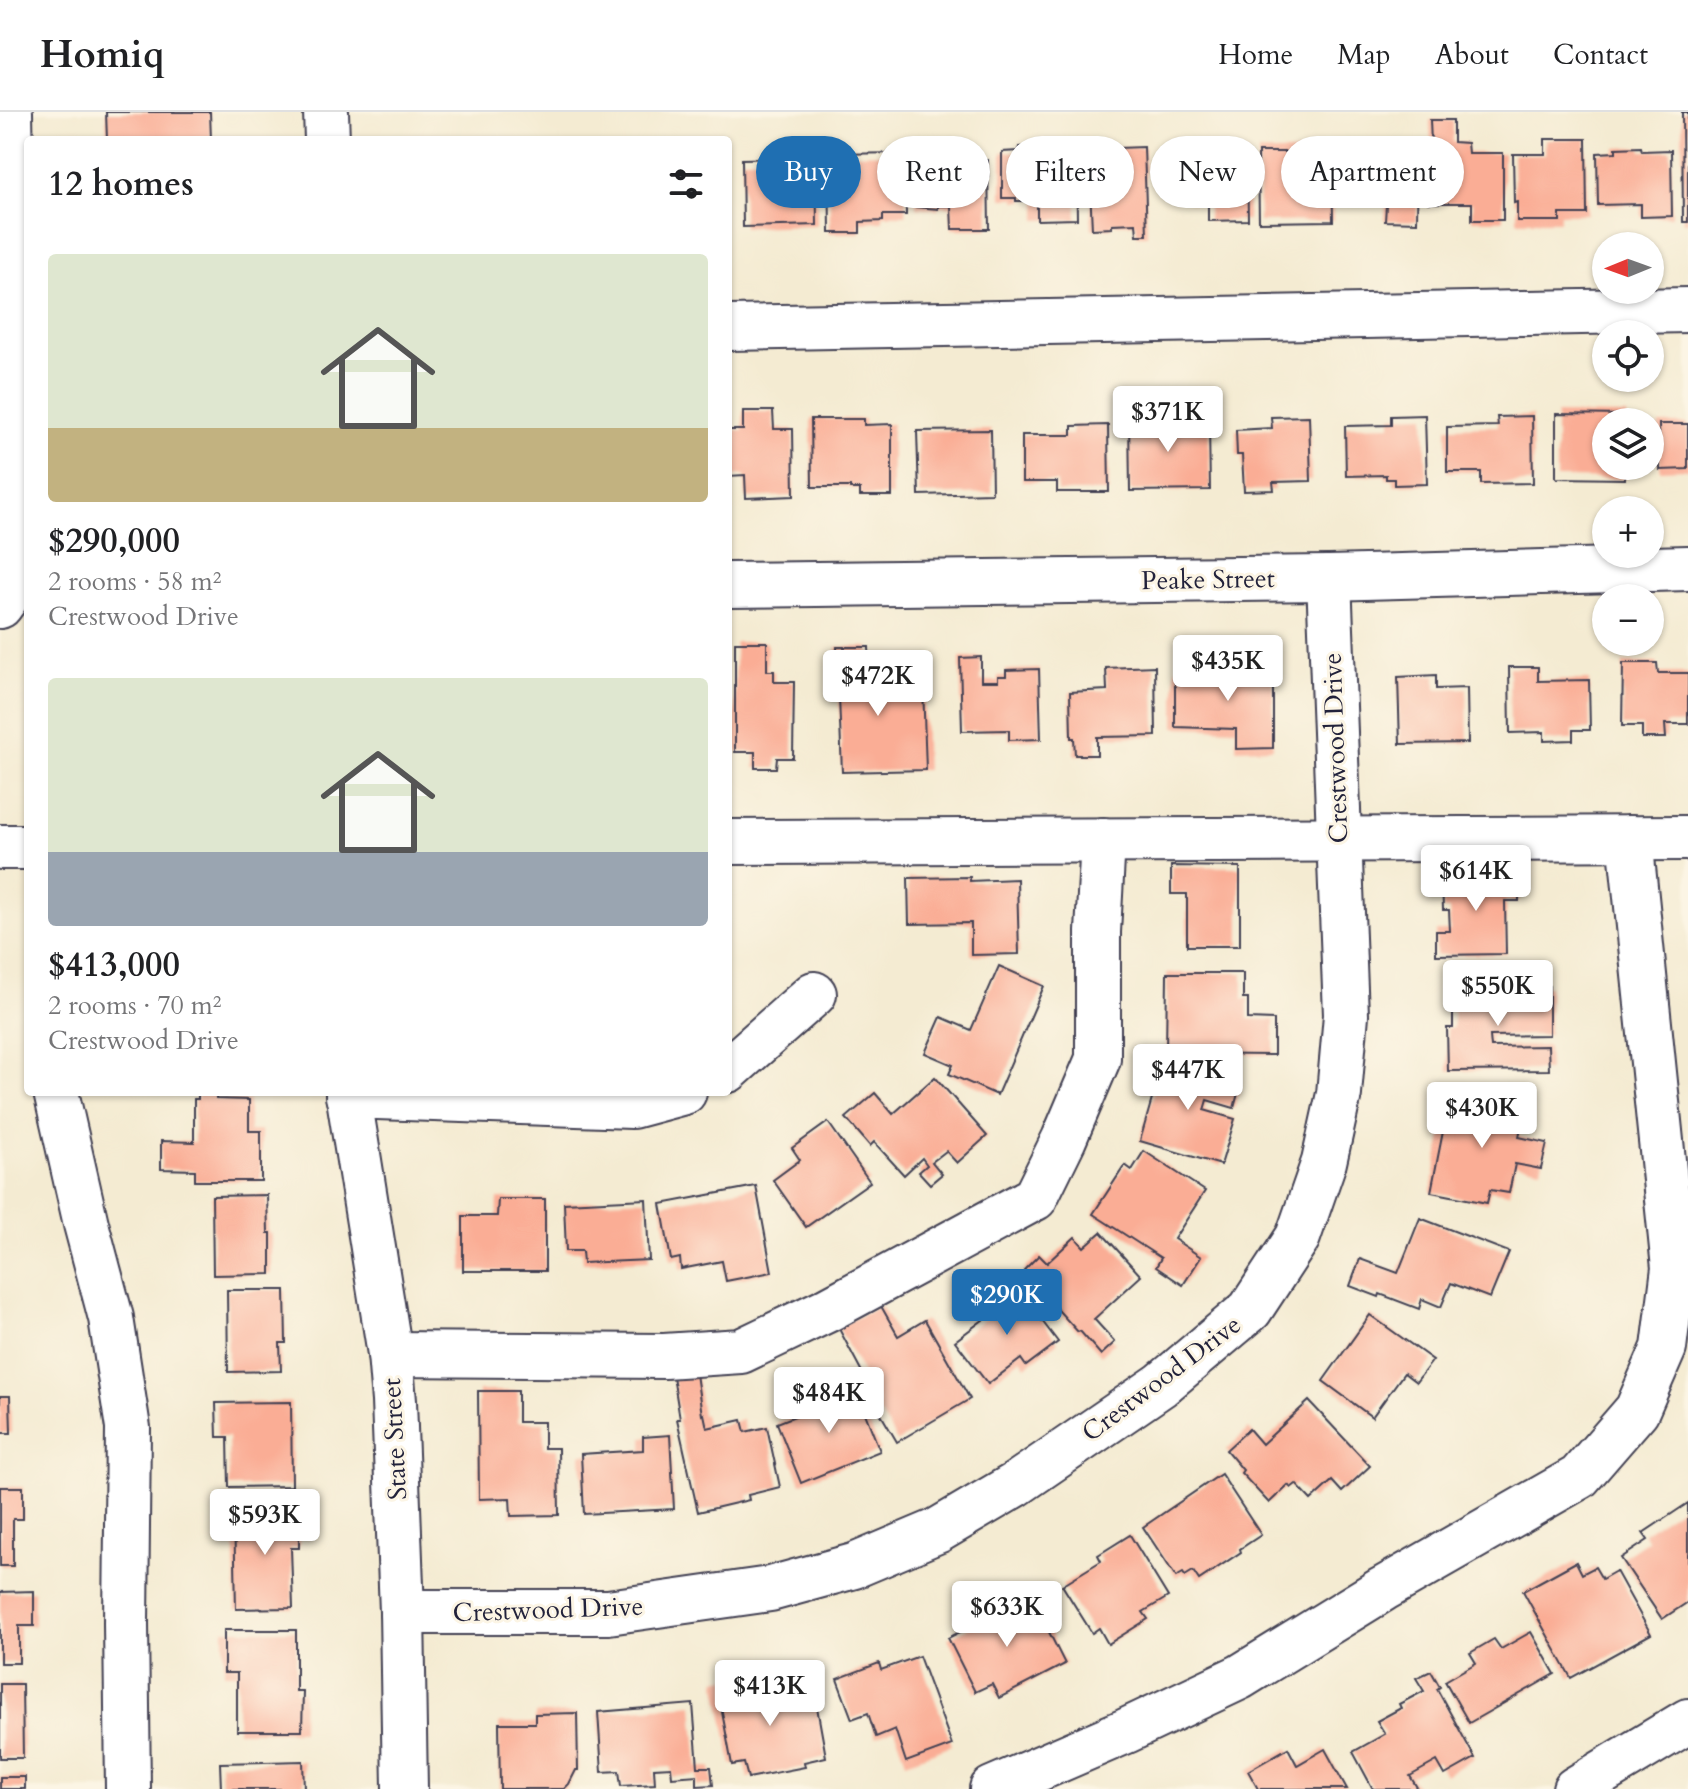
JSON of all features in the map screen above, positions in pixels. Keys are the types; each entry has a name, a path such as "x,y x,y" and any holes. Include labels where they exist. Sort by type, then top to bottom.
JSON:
{"street":[{"path":"0,606 19,580 10,112"},
{"path":"326,112 327,136"},
{"path":"732,328 1688,310"},
{"name":"Peake Street","path":"732,585 1329,578 1688,568"},
{"name":"Crestwood Drive","path":"402,1612 608,1612 770,1589 854,1566 937,1531 1015,1485 1172,1375 1250,1310 1298,1237 1324,1162 1339,1094 1346,1015 1329,578"},
{"path":"992,1789 1240,1677 1383,1589 1579,1477 1637,1410 1664,1348 1674,1268 1630,838"},
{"path":"732,842 1688,838"},
{"path":"390,1354 664,1356 741,1351 829,1309 1035,1198 1098,1059 1098,932 1103,840"},
{"path":"0,847 24,847"},
{"path":"732,1066 814,994"},
{"path":"57,1096 111,1318 128,1428 128,1789"},
{"name":"State Street","path":"348,1096 390,1354 394,1401 405,1789"},
{"path":"395,1096 632,1106 669,1096"},
{"path":"1575,1789 1688,1721"}],"building":[{"path":"106,112 210,112 211,136 107,136"},
{"path":"1682,112 1688,112 1688,222 1683,222"},
{"path":"1430,120 1453,120 1453,136 1431,136"},
{"path":"1545,139 1586,139 1587,214 1560,214 1560,221 1517,221 1513,154 1545,154"},
{"path":"1464,143 1467,143 1468,153 1503,153 1503,220 1472,220 1472,203 1464,203"},
{"path":"1134,147 1144,147 1147,235 1137,235 1136,223 1092,229 1091,208 1134,208"},
{"path":"1641,147 1642,151 1671,150 1672,216 1641,217 1641,204 1598,205 1597,153"},
{"path":"1002,152 1006,152 1006,198 1002,198"},
{"path":"1265,152 1281,152 1281,208 1333,208 1333,221 1259,222 1259,208 1265,208"},
{"path":"877,153 877,208 906,208 906,215 883,215 883,221 860,222 860,233 830,233 830,208 861,208 861,154"},
{"path":"742,159 756,159 756,208 817,208 817,225 743,227"},
{"path":"951,208 989,208 989,229 952,229"},
{"path":"1037,208 1077,208 1077,219 1037,220"},
{"path":"1208,208 1248,208 1248,220 1208,221"},
{"path":"1386,208 1417,208 1417,222 1385,221"},
{"path":"743,411 773,411 774,429 793,429 794,496 746,498 745,475 732,476 732,430 743,430"},
{"path":"1556,414 1592,415 1592,479 1556,478"},
{"path":"1129,415 1184,415 1184,425 1209,425 1210,490 1130,491"},
{"path":"1425,415 1427,484 1394,485 1394,479 1386,479 1386,475 1346,476 1345,426 1391,425 1391,416"},
{"path":"1309,416 1311,481 1273,482 1274,490 1244,491 1242,455 1237,455 1236,430 1272,428 1271,417"},
{"path":"1532,416 1533,483 1481,484 1481,472 1447,472 1447,427 1498,426 1497,417"},
{"path":"811,419 864,419 864,425 892,424 892,496 860,496 860,489 850,487 812,487"},
{"path":"1664,424 1688,424 1688,469 1664,470"},
{"path":"1108,425 1109,492 1057,492 1057,482 1022,482 1022,435 1072,435 1072,426"},
{"path":"991,430 992,493 919,495 917,431"},
{"path":"735,642 767,642 767,671 774,671 774,682 794,682 793,758 777,758 776,768 755,768 755,752 735,752"},
{"path":"837,647 869,647 870,677 895,677 896,687 923,686 926,770 842,772"},
{"path":"981,657 981,681 998,681 998,676 1006,676 1006,670 1039,669 1041,739 1009,740 1009,730 962,731 960,658"},
{"path":"1623,663 1657,663 1658,673 1688,673 1688,724 1665,724 1666,738 1642,738 1642,726 1622,726"},
{"path":"1155,666 1156,736 1097,737 1097,755 1075,755 1074,738 1071,738 1070,692 1107,690 1106,668"},
{"path":"1509,667 1538,667 1538,681 1589,680 1590,730 1573,730 1573,740 1544,741 1544,732 1510,733"},
{"path":"1175,668 1273,668 1273,748 1236,749 1236,729 1175,727"},
{"path":"1436,675 1436,689 1467,688 1468,743 1400,744 1398,677"},
{"path":"1171,866 1240,867 1240,946 1187,946 1187,894 1171,894"},
{"path":"1519,873 1519,901 1505,901 1506,954 1436,955 1436,931 1450,931 1449,910 1443,910 1442,874"},
{"path":"970,877 970,881 1017,879 1019,954 971,955 971,923 909,924 908,878"},
{"path":"999,966 1044,986 997,1095 949,1074 953,1065 925,1053 941,1017 971,1030"},
{"path":"1167,973 1243,973 1243,999 1248,999 1248,1019 1274,1020 1274,1055 1166,1054"},
{"path":"1549,986 1549,1035 1490,1036 1491,1047 1548,1046 1549,1070 1448,1071 1447,1028 1453,1028 1453,987"},
{"path":"1163,1059 1240,1086 1234,1108 1207,1100 1204,1110 1235,1119 1221,1165 1140,1141 1154,1092 1144,1089 1150,1068 1160,1071"},
{"path":"935,1077 987,1136 957,1163 946,1151 932,1162 942,1174 930,1184 919,1172 927,1165 922,1158 904,1175 874,1142 870,1146 846,1118 875,1093 893,1114"},
{"path":"198,1096 216,1096 216,1099 249,1100 249,1131 261,1131 261,1181 195,1181 195,1170 161,1169 161,1141 194,1142 194,1099"},
{"path":"1450,1096 1524,1111 1519,1137 1547,1143 1541,1169 1515,1164 1509,1193 1490,1190 1487,1203 1431,1192"},
{"path":"828,1122 870,1182 806,1227 773,1180 800,1160 792,1148"},
{"path":"1144,1151 1205,1191 1174,1239 1201,1257 1183,1285 1156,1267 1161,1258 1093,1214 1125,1165 1132,1170"},
{"path":"756,1186 772,1272 726,1281 722,1261 681,1269 680,1258 671,1260 661,1204"},
{"path":"267,1195 271,1274 213,1275 212,1196"},
{"path":"498,1199 545,1199 545,1271 463,1271 463,1216 497,1216"},
{"path":"646,1199 649,1260 583,1263 582,1251 566,1251 564,1203"},
{"path":"1420,1218 1509,1252 1490,1298 1451,1283 1441,1307 1422,1299 1419,1309 1350,1286 1360,1259 1398,1273"},
{"path":"1101,1232 1141,1276 1094,1319 1115,1342 1101,1355 1024,1270 1039,1255 1047,1263 1075,1237 1084,1247"},
{"path":"1014,1284 1058,1342 1026,1366 1021,1359 988,1384 955,1341 1000,1307 994,1299"},
{"path":"227,1290 285,1290 286,1343 280,1343 281,1371 228,1372"},
{"path":"881,1306 898,1336 925,1320 970,1399 897,1442 838,1327"},
{"path":"1370,1315 1433,1360 1416,1382 1404,1373 1372,1417 1323,1381"},
{"path":"695,1367 707,1428 742,1420 745,1432 767,1427 780,1487 748,1495 749,1500 698,1512 677,1419 680,1419 672,1370"},
{"path":"853,1383 880,1451 801,1483 777,1423 831,1402 828,1393"},
{"path":"478,1391 518,1391 518,1422 544,1422 544,1448 558,1448 559,1515 511,1516 510,1498 479,1499"},
{"path":"0,1396 10,1396 11,1433 0,1433"},
{"path":"1309,1401 1370,1466 1342,1492 1332,1481 1311,1500 1296,1484 1291,1488 1288,1485 1269,1503 1241,1473 1243,1470 1226,1450 1249,1429 1262,1444"},
{"path":"291,1402 292,1486 229,1487 228,1437 217,1437 216,1403"},
{"path":"670,1435 674,1509 584,1514 581,1454 643,1450 643,1437"},
{"path":"1221,1474 1261,1535 1199,1580 1193,1571 1176,1577 1143,1527"},
{"path":"0,1487 23,1487 23,1519 13,1519 13,1566 0,1566"},
{"path":"1688,1503 1688,1602 1662,1619 1621,1558 1648,1540 1643,1533"},
{"path":"299,1508 299,1548 291,1548 293,1608 236,1609 234,1510"},
{"path":"1130,1535 1168,1597 1143,1612 1148,1619 1108,1644 1099,1628 1092,1633 1062,1585 1101,1561 1098,1555"},
{"path":"1576,1562 1582,1574 1595,1567 1602,1579 1616,1571 1651,1634 1571,1678 1523,1591"},
{"path":"34,1591 34,1626 19,1626 19,1663 0,1663 0,1592"},
{"path":"1031,1596 1065,1664 999,1698 992,1684 975,1692 948,1638"},
{"path":"224,1630 296,1630 296,1691 303,1691 302,1731 237,1731 237,1673 224,1673"},
{"path":"1531,1632 1555,1674 1469,1723 1445,1681 1476,1663 1470,1653 1494,1639 1501,1649"},
{"path":"919,1656 952,1745 906,1762 895,1729 876,1737 868,1713 852,1719 837,1679 879,1663 881,1670"},
{"path":"1431,1671 1440,1687 1437,1689 1475,1758 1445,1775 1437,1761 1410,1776 1418,1789 1373,1789 1353,1752 1385,1734 1377,1721 1401,1708 1399,1704 1424,1691 1416,1678"},
{"path":"749,1674 754,1706 779,1701 778,1692 813,1685 826,1757 804,1762 805,1767 748,1778 744,1763 732,1765 716,1680"},
{"path":"0,1684 22,1684 23,1758 0,1758"},
{"path":"693,1704 698,1767 711,1767 713,1785 697,1786 697,1775 672,1777 671,1767 654,1768 655,1784 621,1786 619,1771 602,1772 598,1712"},
{"path":"577,1713 578,1770 564,1789 500,1789 499,1723 535,1723 535,1714"},
{"path":"1288,1748 1297,1765 1325,1749 1347,1789 1258,1789 1248,1771"},
{"path":"303,1761 304,1789 221,1789 220,1763"},
{"path":"0,1777 25,1777 25,1789 0,1789"}]}
